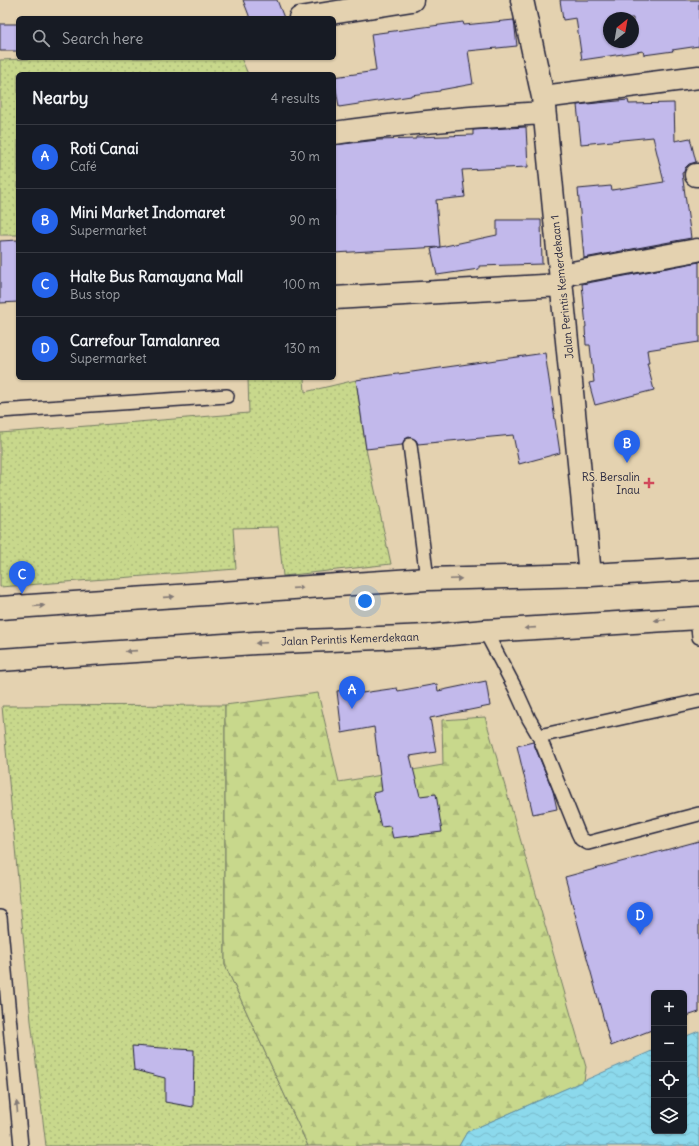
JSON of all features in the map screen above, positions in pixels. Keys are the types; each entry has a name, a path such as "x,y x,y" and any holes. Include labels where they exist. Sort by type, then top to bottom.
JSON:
{"main road":[{"path":"312,16 412,0"},
{"name":"Jalan Perintis Kemerdekaan 1","path":"522,0 544,105 590,575"},
{"path":"336,133 402,124 489,116 699,77"},
{"path":"336,298 561,280 697,250"},
{"path":"0,608 427,579 590,575 699,569"},
{"name":"Jalan Perintis Kemerdekaan","path":"0,660 255,643 429,636 485,631 698,624"}],"lane":[{"path":"0,411 227,396"},
{"path":"410,445 427,579"},
{"path":"485,631 515,688 529,720 540,736 581,839 586,843 699,814"},
{"path":"540,736 699,701"},
{"path":"0,917 21,1146"}],"green space":[{"path":"0,60 242,60 247,72 16,72 16,235 0,235"},
{"path":"248,380 304,380 305,392 356,380 366,449 391,564 283,576 278,527 233,528 236,569 0,587 0,433 249,413"},
{"path":"318,693 339,782 443,765 442,720 485,717 586,1067 584,1081 467,1132 459,1146 308,1146 225,965 225,705"},
{"path":"225,705 225,965 308,1146 46,1146 31,1021 2,706"}],"water":[{"path":"699,1031 699,1146 459,1146 467,1132 651,1051 651,1134 687,1134 687,1036"}],"building":[{"path":"243,0 277,0 283,16 249,16"},
{"path":"560,0 699,0 699,46 644,55 643,51 582,60 576,18 563,20"},
{"path":"514,20 517,46 468,51 473,84 411,96 339,107 336,89 336,77 376,71 371,34 463,22 464,25"},
{"path":"0,24 16,24 16,51 0,51"},
{"path":"628,100 629,104 674,103 675,141 690,138 696,162 689,164 682,173 691,238 584,258 578,189 611,186 612,190 664,182 653,137 581,144 577,105"},
{"path":"526,127 528,167 462,170 465,197 436,200 440,247 336,253 336,145 378,140 416,139 416,137 473,135 473,130"},
{"path":"497,220 541,220 542,264 479,266 479,269 437,275 431,249 497,235"},
{"path":"16,240 16,302 0,303 0,241"},
{"path":"699,262 699,342 647,350 649,363 647,363 654,390 595,405 589,383 594,382 590,345 586,345 582,284"},
{"path":"545,353 560,453 519,464 513,435 418,444 416,440 409,437 405,439 402,445 366,449 356,380"},
{"path":"486,681 490,706 430,718 436,752 410,756 420,796 436,794 442,832 393,838 390,826 381,827 373,793 382,791 374,727 342,733 337,691 361,688 362,693 397,688 398,691 437,684 438,691"},
{"path":"533,742 553,791 557,809 533,814 517,746"},
{"path":"699,841 699,1012 687,1016 687,990 651,990 651,1030 611,1046 565,877"},
{"path":"132,1046 194,1050 193,1107 165,1102 165,1078 134,1070"}],"place":[{"name":"Mini Market Indomaret","path":"627,463"},
{"name":"RS. Bersalin Inau","path":"649,483"},
{"name":"Halte Bus Ramayana Mall","path":"22,594"},
{"name":"Roti Canai","path":"352,709"},
{"name":"Carrefour Tamalanrea","path":"640,935"}]}
